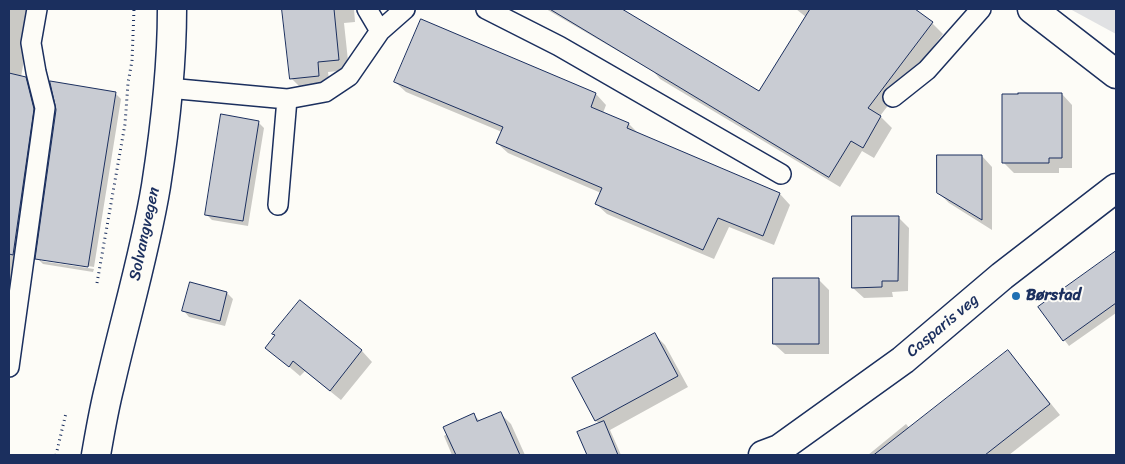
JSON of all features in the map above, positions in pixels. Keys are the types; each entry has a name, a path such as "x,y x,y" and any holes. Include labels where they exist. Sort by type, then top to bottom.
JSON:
{"street":[{"name":"Solvangvegen","path":"96,455 109,386 136,283 156,186 168,88 172,40 172,9"},
{"path":"1032,9 1116,74"},
{"name":"Casparis veg","path":"775,453 903,360 1002,276 1116,188"}],"lane":[{"path":"9,367 45,108 31,43 37,9"},
{"path":"367,9 380,31"},
{"path":"168,88 287,99 326,92 349,76 380,31 405,9"},
{"path":"486,9 560,46 781,174"},
{"path":"893,97 927,70 981,9"},
{"path":"278,205 287,99"}],"path":[{"path":"95,291 124,124 132,61 134,9"},
{"path":"56,455 68,407"}],"shaded area":[{"path":"1070,9 1116,9 1116,34"}],"building":[{"path":"282,9 334,9 339,60 318,62 319,76 290,79"},
{"path":"550,9 622,9 759,91 810,9 915,9 933,22 868,108 881,116 863,148 851,141 829,177"},
{"path":"421,19 596,93 591,107 629,123 627,128 780,193 763,236 718,218 703,250 595,204 602,188 496,143 503,127 394,82"},
{"path":"9,73 26,77 34,109 13,255 9,254"},
{"path":"50,81 116,92 88,267 35,259 56,110"},
{"path":"1062,93 1062,158 1049,158 1049,163 1002,163 1002,94"},
{"path":"221,114 259,121 243,221 205,215"},
{"path":"937,155 982,155 982,220 937,193"},
{"path":"852,216 899,216 898,281 882,281 882,287 852,288"},
{"path":"1116,251 1116,303 1063,341 1038,307"},
{"path":"773,278 819,278 819,344 773,344"},
{"path":"190,282 227,292 220,321 182,311"},
{"path":"300,300 362,350 330,391 293,361 289,367 265,348 275,335 272,334"},
{"path":"655,333 678,376 595,421 572,378"},
{"path":"1008,350 1050,404 985,455 874,455"},
{"path":"501,412 520,455 456,455 443,427 474,413 477,421"},
{"path":"604,421 618,455 587,455 577,432"}],"place":[{"name":"Børstad","path":"1016,296"}]}
